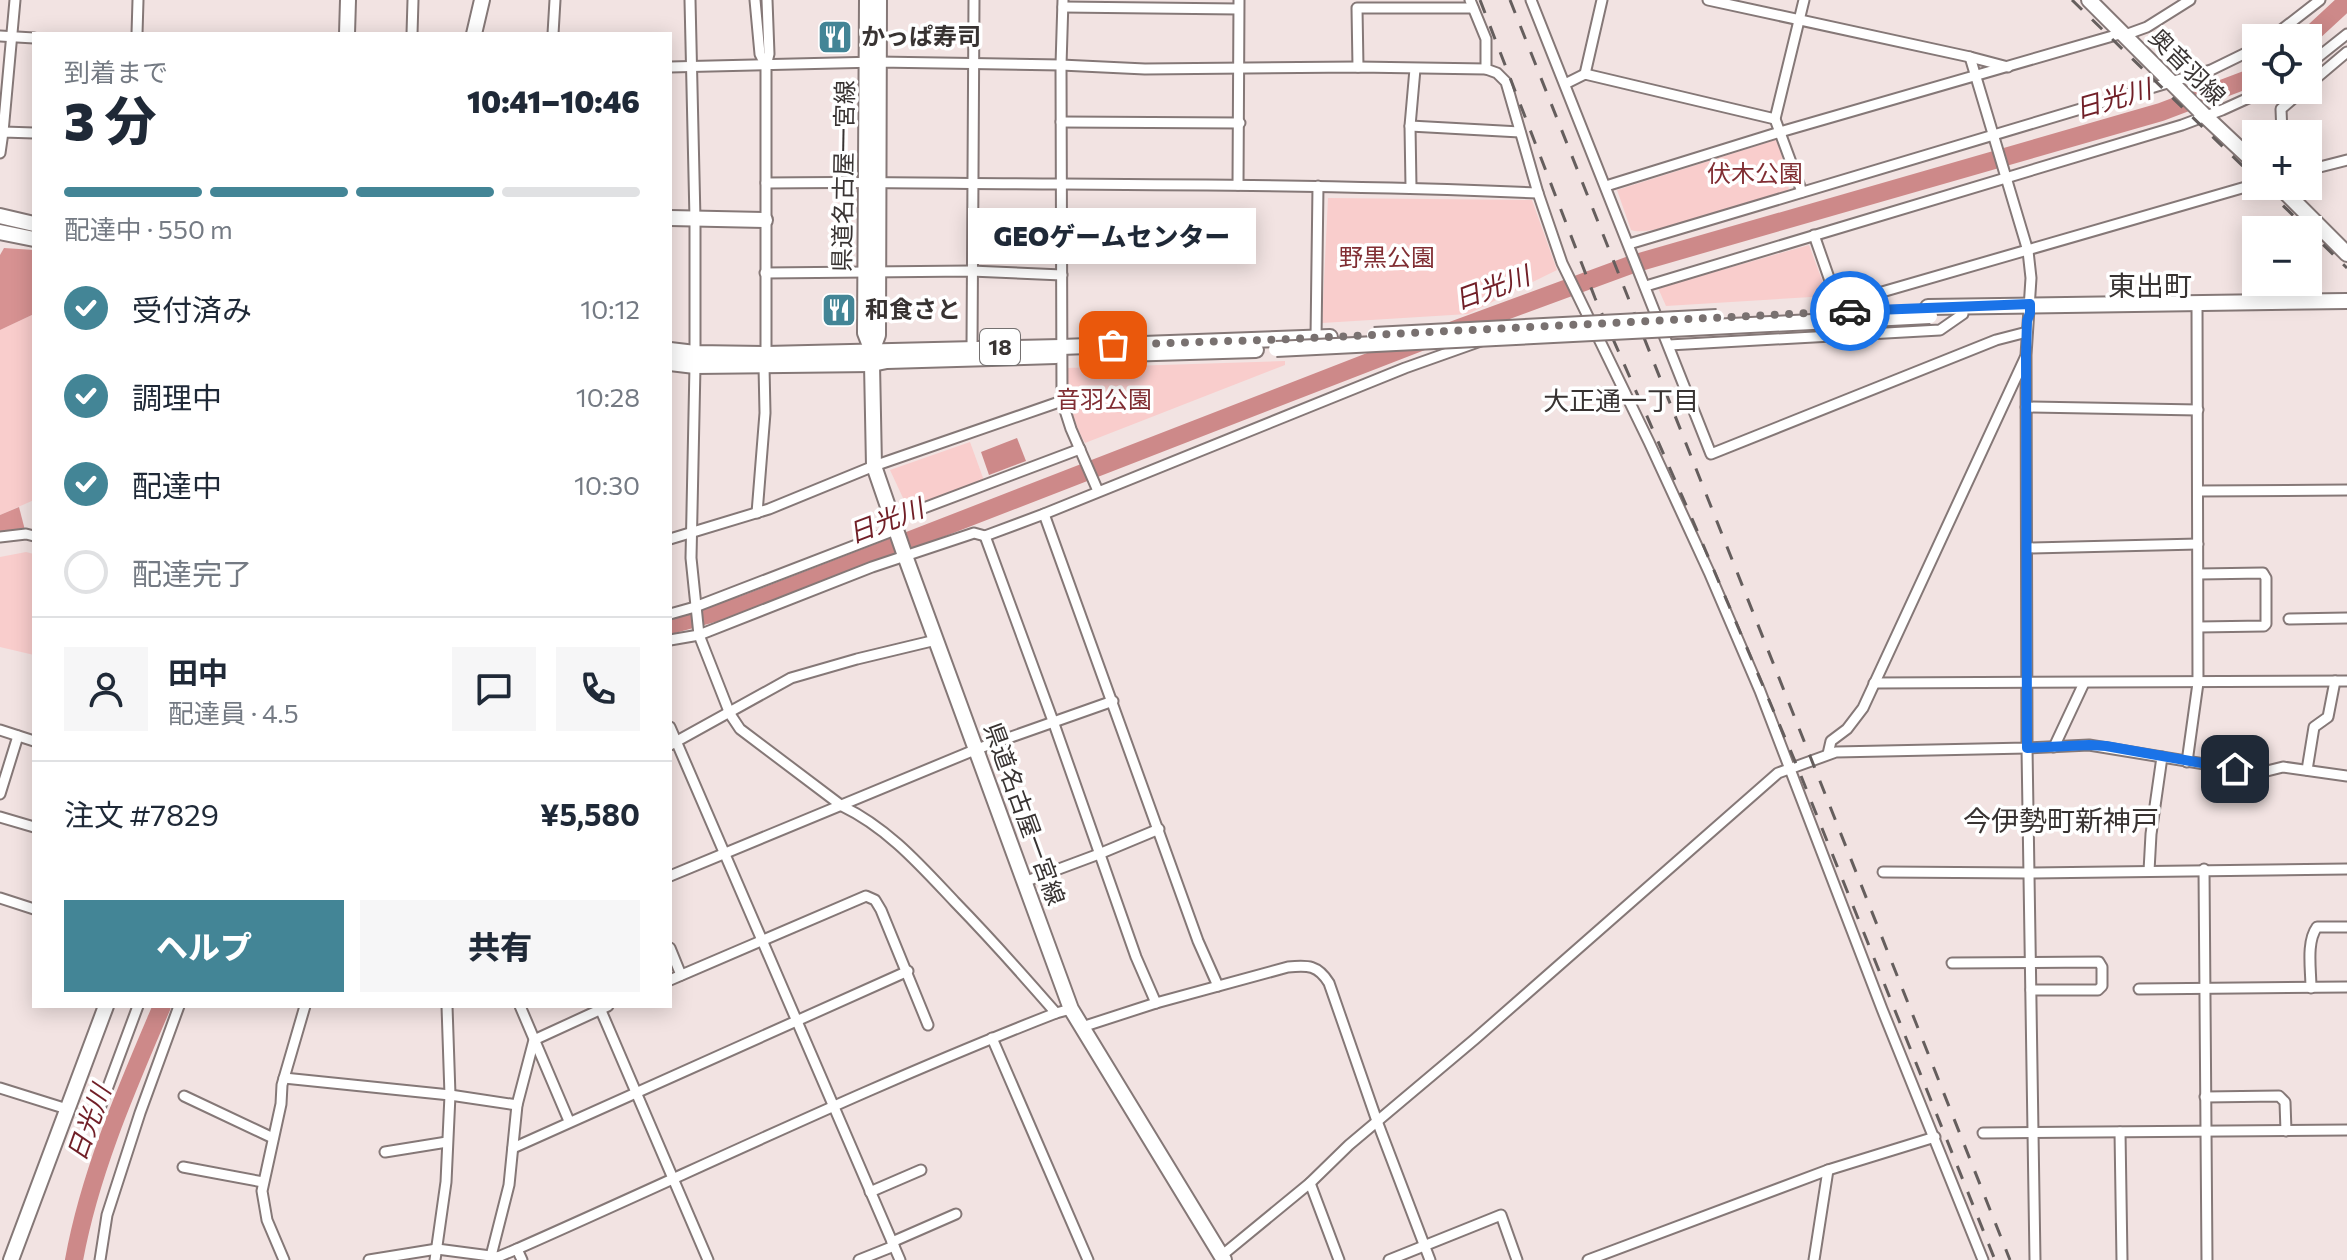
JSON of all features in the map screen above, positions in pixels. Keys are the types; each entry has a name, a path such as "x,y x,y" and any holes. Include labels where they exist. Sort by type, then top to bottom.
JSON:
{"main road":[{"path":"347,32 348,0"},
{"path":"474,32 482,0"},
{"name":"県道名古屋一宮線","path":"867,0 873,63"},
{"name":"県道名古屋一宮線","path":"879,0 873,63 871,271 865,333 872,358 874,466 1024,882 1064,1011 1082,1027 1221,1259"},
{"name":"奥音羽線","path":"2089,0 2242,151"},
{"path":"2293,200 2347,254"},
{"path":"0,216 32,224"},
{"path":"672,218 765,220"},
{"path":"0,232 32,239"},
{"name":"18","path":"2197,308 2347,301"},
{"name":"18","path":"672,363 872,358 972,348 1061,352 1276,349 1929,311 1963,314 2030,308"},
{"name":"18","path":"872,358 887,361 1323,337 1929,311 2030,308 2347,310"},
{"name":"18","path":"672,351 695,360"},
{"path":"11,1260 105,1008"}],"street":[{"path":"0,153 15,0"},
{"path":"137,32 138,0"},
{"path":"412,32 413,0"},
{"path":"553,32 555,0"},
{"path":"369,1260 437,1249 496,1258 833,1107 992,1038 1064,1011 1006,956 907,851 740,729 730,714 699,634 691,558 695,219 690,0"},
{"path":"755,0 760,54 766,66"},
{"path":"757,513 765,413 767,0"},
{"path":"972,348 974,0"},
{"path":"1531,0 1711,454 1996,340 2027,332"},
{"path":"1585,74 1602,0"},
{"path":"1708,0 2008,67"},
{"path":"1802,192 1775,119 1804,0"},
{"path":"1606,186 1780,132 2147,27 2187,0"},
{"path":"2289,24 2320,0"},
{"path":"1098,491 1062,401 1063,3 1238,5 1238,185"},
{"path":"1358,67 1357,8 1472,4 1486,39 1486,69"},
{"path":"2322,54 2347,34"},
{"path":"0,36 32,38"},
{"path":"2322,73 2347,52"},
{"path":"1630,246 2172,83 2211,70 2242,55"},
{"path":"1970,57 2028,251 2031,278 2026,355 2027,748 2035,1260"},
{"path":"672,67 873,63 1145,69 1486,69 1497,73 1506,82 1562,263 1709,572 1791,768 1882,1009 1983,1260"},
{"path":"1411,187 1410,126 1415,69"},
{"path":"1565,84 1585,74 1775,119"},
{"path":"1645,284 2182,125 2242,100"},
{"path":"1061,122 1240,123"},
{"path":"1410,126 1520,132"},
{"path":"1,132 32,133"},
{"path":"2322,166 2347,160"},
{"path":"766,183 1411,187 1538,193"},
{"path":"1318,186 1323,337"},
{"path":"1814,235 1835,295 1875,294 2242,188"},
{"path":"765,273 971,271 1062,275"},
{"path":"2187,762 2198,683 2197,308"},
{"path":"1669,345 1940,330 1963,314"},
{"path":"672,640 699,634 904,554 974,533 985,536 1405,368 1499,334 1594,328"},
{"path":"1828,754 1831,741 1855,720 1874,683 2026,355"},
{"path":"672,538 757,513 874,466 1062,401"},
{"path":"2026,407 2198,410"},
{"path":"672,614 695,610 1081,451"},
{"path":"2198,491 2347,490"},
{"path":"1044,514 1198,941 1218,986"},
{"path":"0,537 32,536"},
{"path":"985,536 1136,957 1156,1003"},
{"path":"2027,548 2198,544"},
{"path":"2199,574 2263,573 2266,578 2264,626 2199,627"},
{"path":"2289,619 2347,618"},
{"path":"900,1260 673,743 791,678 936,640"},
{"path":"2307,770 2314,727 2328,717 2335,681"},
{"path":"1874,683 2347,681"},
{"path":"2054,747 2084,683"},
{"path":"672,875 977,749 1113,701"},
{"path":"0,730 32,740"},
{"path":"0,794 18,736"},
{"path":"1221,1259 1778,773 1828,754 1847,751 2106,746 2259,773 2283,767 2347,776"},
{"path":"2149,871 2162,757"},
{"path":"0,817 32,826"},
{"path":"1024,882 1159,829"},
{"path":"2204,869 2207,1260"},
{"path":"1883,872 2347,869"},
{"path":"672,979 866,896 875,900 881,910 928,1025"},
{"path":"0,898 32,908"},
{"path":"2311,988 2313,931 2317,927 2347,927"},
{"path":"672,953 681,975"},
{"path":"1952,963 2099,962 2102,986 2098,990 2031,990"},
{"path":"1082,1027 1288,967 1318,969 1329,983 1430,1260"},
{"path":"513,1148 908,971"},
{"path":"2139,989 2347,987"},
{"path":"96,1119 137,1008"},
{"path":"100,1260 107,1215 178,1008"},
{"path":"284,1260 267,1220 262,1191 284,1078 304,1008"},
{"path":"435,1260 446,1182 450,1095 447,1008"},
{"path":"521,1008 569,1121"},
{"path":"496,1258 509,1185 517,1105 534,1040 601,1008"},
{"path":"603,1008 635,1092 708,1260"},
{"path":"992,1038 1088,1260"},
{"path":"284,1078 517,1105"},
{"path":"0,1088 67,1109"},
{"path":"184,1096 273,1138"},
{"path":"2205,1097 2279,1096 2285,1102 2286,1131"},
{"path":"1983,1133 2347,1130"},
{"path":"2120,1132 2122,1260"},
{"path":"1588,1260 1608,1256 1828,1170 1935,1137"},
{"path":"385,1152 447,1142"},
{"path":"183,1167 263,1182"},
{"path":"870,1192 921,1170"},
{"path":"1814,1260 1828,1170"},
{"path":"1310,1183 1339,1260"},
{"path":"859,1260 956,1214"},
{"path":"1389,1260 1501,1215 1517,1260"},
{"path":"517,1249 522,1260"}],"green space":[{"name":"伏木公園","path":"1778,139 1788,191 1682,224 1631,230 1617,190"},
{"name":"野黒公園","path":"1328,198 1532,200 1557,270 1468,314 1322,323"},
{"path":"1809,245 1828,296 1666,306 1658,288"},
{"path":"32,315 32,501 0,515 0,330"},
{"name":"音羽公園","path":"1285,361 1285,365 1085,443 1068,398 1066,368"},
{"path":"970,442 986,486 910,513 890,470"},
{"path":"32,554 32,655 0,647 0,557"}],"shaded area":[{"path":"4,248 32,250 32,315 0,330 0,255"},
{"path":"1017,438 1026,461 989,475 981,452"},
{"path":"19,507 26,534 0,537 0,515"}],"waterway":[{"name":"日光川","path":"2322,24 2347,1"},
{"name":"日光川","path":"1451,331 1633,264 2161,112 2242,81"},
{"name":"日光川","path":"672,624 743,605 1423,341"},
{"name":"日光川","path":"74,1260 100,1163 161,1008"}],"railway":[{"path":"1480,0 1595,298 1797,766 1995,1260"},
{"path":"1510,0 2010,1260"},
{"path":"2072,0 2242,165"},
{"path":"2277,200 2347,268"}],"way so far":[{"path":"1113,345 1850,311"}],"place":[{"name":"かっぱ寿司","path":"835,37"},
{"name":"和食さと","path":"839,310"},
{"name":"GEOゲームセンター","path":"1113,345"}],"district":[{"name":"東出町","path":"2150,286"},
{"name":"大正通一丁目","path":"1621,401"},
{"name":"今伊勢町新神戸","path":"2061,821"}],"route":[{"path":"1850,311 2030,304 2026,355 2027,748 2106,746 2235,769"}]}
